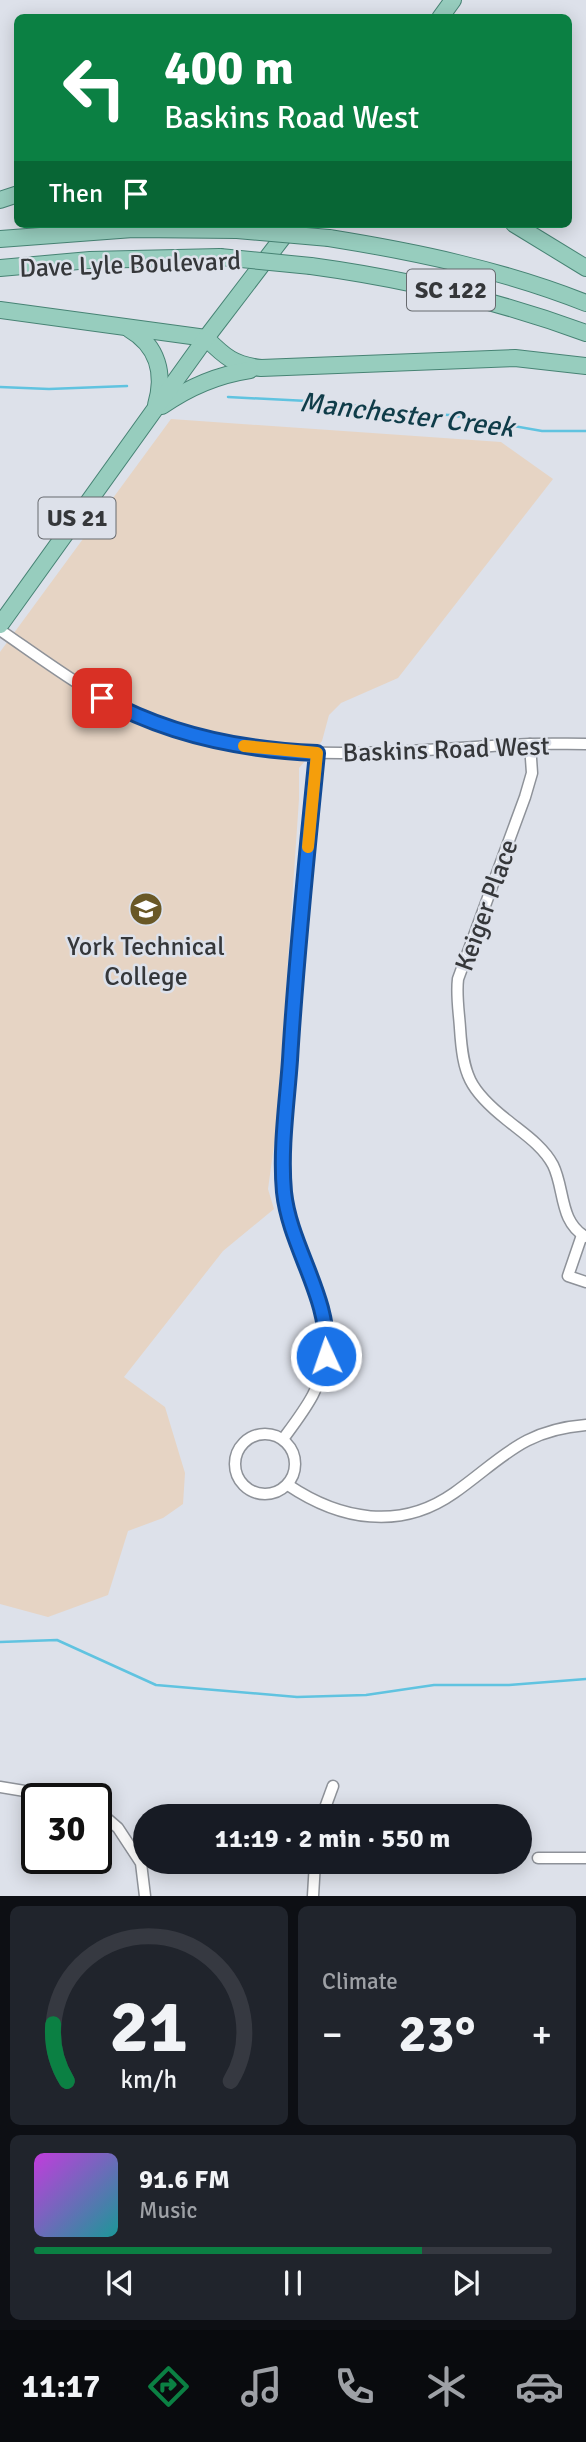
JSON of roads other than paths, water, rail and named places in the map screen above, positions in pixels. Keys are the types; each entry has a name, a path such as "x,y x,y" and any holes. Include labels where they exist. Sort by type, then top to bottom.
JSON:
{"main road":[{"name":"US 21","path":"0,628 206,338 290,228"},
{"path":"521,228 586,268"},
{"name":"Dave Lyle Boulevard","path":"0,239 133,229 237,230 329,238 455,262 586,303"},
{"name":"Dave Lyle Boulevard","path":"0,268 90,260 220,257 311,266 440,288 504,305 586,333"},
{"path":"0,310 206,338 231,361 261,368"},
{"path":"117,325 139,335 155,353 160,379 159,396 154,411"},
{"path":"154,411 188,389 209,380 261,368 515,358 586,366"}],"street":[{"name":"Baskins Road West","path":"0,628 87,689 150,721 223,743 317,753 586,744"},
{"name":"Keiger Place","path":"530,744 532,773 525,797 458,979 461,1055 469,1081 477,1092 545,1154 557,1175 568,1217 584,1236 568,1276 586,1282"},
{"path":"283,1439 316,1391 327,1346 320,1305 286,1210 283,1166 294,990 317,753"},
{"path":"288,1485 306,1497 343,1513 368,1517 410,1513 433,1506 452,1495 516,1446 563,1427 586,1425"},
{"path":"264,1434 283,1439 290,1447 296,1466 288,1485 272,1494 253,1492 239,1479 235,1459 245,1441 264,1434"},
{"path":"327,1804 332,1786"},
{"path":"0,1787 21,1790"},
{"path":"112,1823 141,1863 145,1896"},
{"path":"538,1858 586,1858"},
{"path":"313,1896 315,1874"}],"waterway":[{"name":"Manchester Creek","path":"0,387 49,389 127,386"},
{"name":"Manchester Creek","path":"228,397 327,402 420,414 450,415 542,431 586,431"},
{"path":"0,1642 57,1640 156,1685 297,1697 366,1695 434,1685 509,1685 586,1679"}],"place":[{"name":"York Technical College","path":"146,909"}]}
